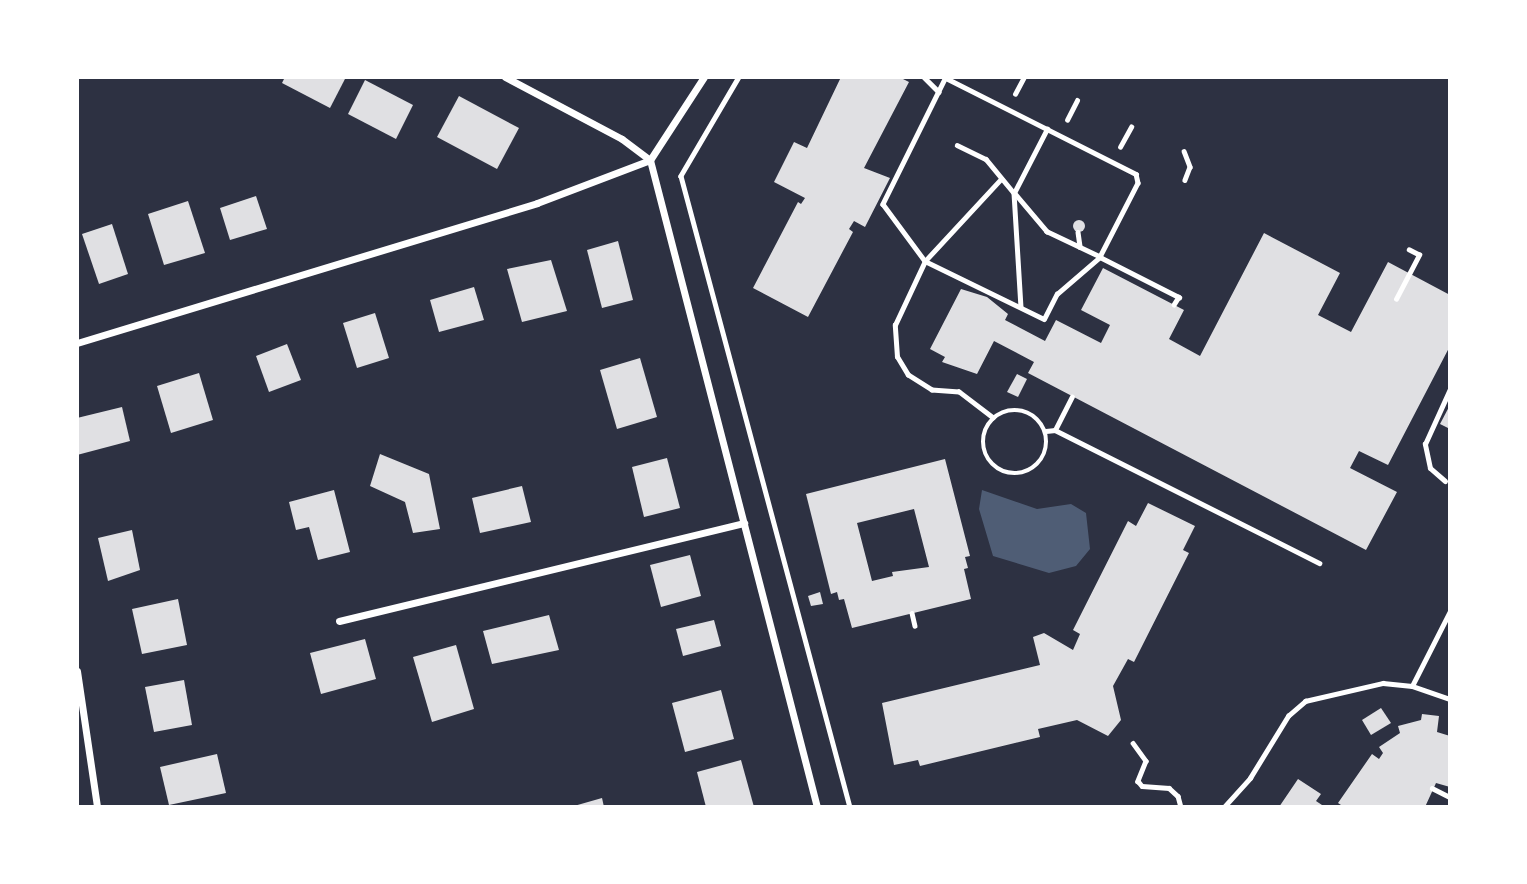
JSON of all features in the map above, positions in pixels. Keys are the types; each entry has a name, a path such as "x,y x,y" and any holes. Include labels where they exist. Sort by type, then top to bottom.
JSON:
{"street":[{"path":"505,77 622,139 650,160 817,807"},
{"path":"77,343 537,203 650,160 704,77"},
{"path":"340,621 744,523"},
{"path":"77,671 97,807"}],"lane":[{"path":"1444,481 1424,458 1425,444 1450,389"}],"path":[{"path":"739,77 681,176 850,807"},
{"path":"924,77 939,92"},
{"path":"946,77 1136,174 1138,183 1100,257 1057,294 1044,319 925,261 881,202 946,77"},
{"path":"1015,94 1024,77"},
{"path":"1067,120 1077,100"},
{"path":"1120,147 1131,127"},
{"path":"1021,308 1014,193 1047,129"},
{"path":"957,145 986,159 1047,232 1179,297 1174,305"},
{"path":"1184,151 1190,167 1185,180"},
{"path":"993,418 959,392 932,390 908,374 897,356 895,325 925,261 1001,179"},
{"path":"1078,232 1080,247"},
{"path":"1396,299 1419,255 1409,250"},
{"path":"1031,324 1036,315"},
{"path":"1055,430 1072,397"},
{"path":"1046,431 1041,462 1023,474 1012,474 993,466 982,447 986,426 993,418 1002,412 1023,410 1046,431 1055,430 1319,563"},
{"path":"1237,531 1240,523"},
{"path":"1412,686 1450,611"},
{"path":"912,613 915,626"},
{"path":"1224,807 1250,778 1288,716 1305,701 1383,683 1412,686 1450,699"},
{"path":"1133,743 1146,761 1138,781 1142,786 1169,788 1178,796 1181,807"},
{"path":"1432,788 1450,797"}],"water":[{"path":"982,490 1037,509 1071,504 1086,513 1090,549 1076,566 1049,573 993,556 979,509"}],"building":[{"path":"285,77 346,77 330,108 282,83"},
{"path":"841,77 899,77 909,82 864,168 890,178 865,227 854,221 849,229 853,232 808,317 753,288 798,202 801,204 805,198 774,182 794,142 807,148"},
{"path":"365,80 413,105 396,139 348,114"},
{"path":"459,96 519,128 497,169 437,137"},
{"path":"256,196 267,229 230,240 220,208"},
{"path":"188,201 205,253 164,265 148,214"},
{"path":"1079,220 1085,226 1079,232 1073,226"},
{"path":"112,224 128,274 99,284 82,234"},
{"path":"1264,233 1340,273 1318,315 1351,332 1388,262 1450,295 1450,346 1388,465 1359,451 1350,468 1397,492 1366,550 1028,373 1034,362 994,341 977,374 942,362 945,357 930,349 961,289 987,297 1008,314 1005,320 1045,341 1056,320 1101,343 1110,325 1081,310 1103,268 1184,310 1169,339 1200,356"},
{"path":"618,241 633,300 602,308 587,250"},
{"path":"551,260 567,311 522,322 507,269"},
{"path":"474,287 484,320 439,332 430,300"},
{"path":"375,313 389,358 357,368 343,323"},
{"path":"287,344 301,380 269,392 256,356"},
{"path":"640,358 657,417 617,429 600,370"},
{"path":"199,373 213,420 171,433 157,386"},
{"path":"1017,374 1027,379 1018,397 1007,392"},
{"path":"1450,405 1450,429 1440,424"},
{"path":"122,407 130,441 77,455 77,418"},
{"path":"380,454 429,474 440,529 413,533 405,502 370,486"},
{"path":"667,458 680,508 644,517 632,467"},
{"path":"945,459 970,556 965,557 968,568 964,569 971,599 852,628 844,599 839,600 837,592 831,594 806,494","holes":["914,509 929,567 892,572 893,576 872,581 857,523"]},
{"path":"522,486 531,522 480,533 472,498"},
{"path":"334,490 350,552 318,560 309,527 296,530 289,502"},
{"path":"1148,503 1195,526 1183,550 1189,553 1134,662 1128,659 1113,686 1121,720 1108,736 1077,720 1038,729 1040,737 920,766 918,760 894,765 882,703 1040,665 1033,637 1044,633 1073,650 1080,634 1073,630 1128,521 1136,526"},
{"path":"132,530 140,570 108,581 98,538"},
{"path":"690,555 701,596 661,607 650,565"},
{"path":"820,592 823,604 811,606 808,596"},
{"path":"178,599 187,645 142,654 132,609"},
{"path":"549,615 559,650 492,664 483,631"},
{"path":"714,620 721,646 683,656 676,629"},
{"path":"365,639 376,679 321,694 310,653"},
{"path":"456,645 474,709 432,722 413,657"},
{"path":"184,680 192,725 154,732 145,687"},
{"path":"721,690 734,739 685,752 672,703"},
{"path":"1381,708 1391,723 1371,735 1362,720"},
{"path":"1422,714 1439,716 1437,732 1450,736 1450,787 1436,783 1425,807 1344,807 1338,803 1372,754 1379,759 1383,753 1379,747 1400,733 1398,726 1421,720"},
{"path":"217,754 226,793 169,805 160,767"},
{"path":"741,760 754,807 706,807 697,772"},
{"path":"1298,779 1321,794 1316,801 1325,807 1279,807"},
{"path":"602,798 604,807 574,807 574,806"}]}
